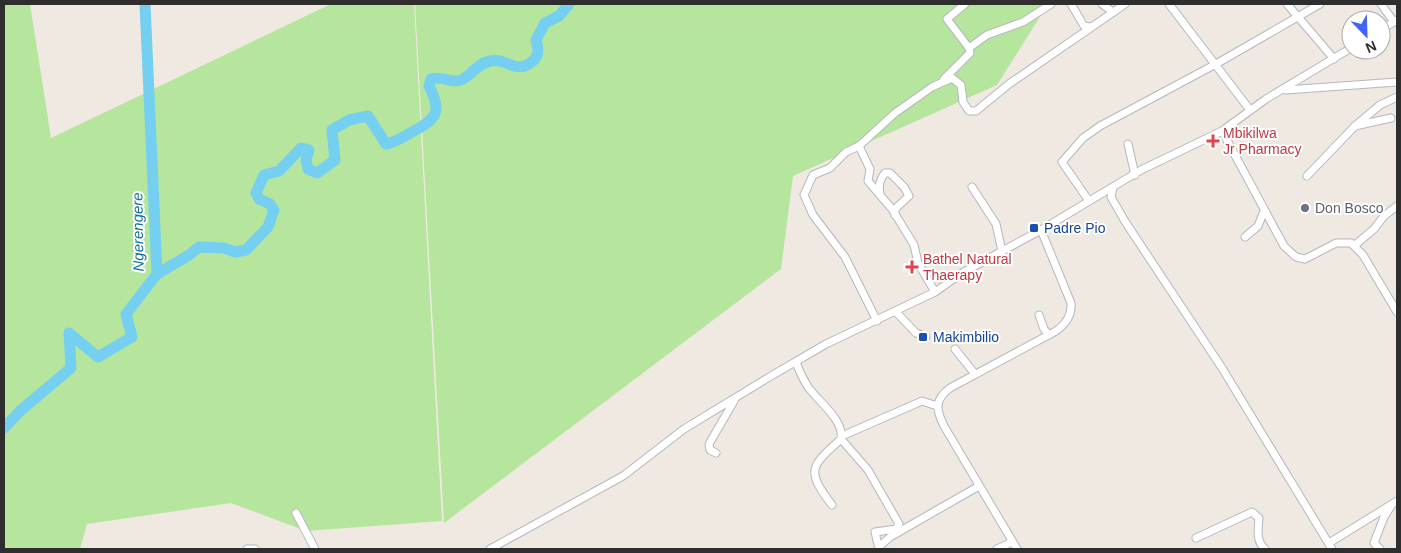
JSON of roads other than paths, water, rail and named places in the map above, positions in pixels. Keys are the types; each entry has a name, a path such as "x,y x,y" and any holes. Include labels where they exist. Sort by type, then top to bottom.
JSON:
{"street":[{"path":"877,321 845,257 813,214 804,195 813,175 828,170 846,152 859,146 895,113 943,81 969,54 969,48 947,18 965,4"},
{"path":"969,48 987,35 1023,22 1051,4"},
{"path":"1071,4 1084,26 1090,27"},
{"path":"1102,4 1113,12"},
{"path":"943,81 952,78 961,85 963,102 969,111 974,112 999,92 1125,4"},
{"path":"1169,4 1250,110"},
{"path":"1287,4 1334,58"},
{"path":"1089,201 1062,162 1083,138 1100,126 1216,64 1320,4"},
{"path":"1381,4 1396,21"},
{"path":"490,549 623,476 684,429 826,344 935,292 962,273 1042,230 1135,175 1222,131 1250,110 1341,54"},
{"path":"1283,90 1397,82"},
{"path":"1307,176 1355,126 1380,105 1397,96"},
{"path":"1355,126 1390,118"},
{"path":"1222,131 1284,246 1299,259 1308,258 1339,242 1349,242 1355,245 1397,312"},
{"path":"1128,144 1135,175"},
{"path":"859,146 870,169 868,181 895,215 914,245 918,263 935,292"},
{"path":"880,195 878,188 883,176 886,173 890,173 904,187 909,196 895,209 895,215"},
{"path":"972,187 996,224 1002,251"},
{"path":"1112,188 1111,197 1126,223 1222,368 1331,546 1395,502"},
{"path":"1355,245 1374,229 1384,216 1397,206"},
{"path":"1245,237 1258,226 1264,211"},
{"path":"1017,549 944,426 937,406 939,398 945,392 1061,328 1066,321 1072,306 1061,274 1042,230"},
{"path":"896,312 916,333 926,337"},
{"path":"1039,315 1044,329 1049,335"},
{"path":"955,349 975,374"},
{"path":"796,362 805,382 840,427 842,438 868,470 899,524 896,529 875,532 879,549"},
{"path":"716,452 710,450 709,444 734,400"},
{"path":"832,505 818,487 814,471 818,460 842,438 878,422 896,411 922,401 937,406"},
{"path":"879,549 890,537 979,486"},
{"path":"1380,549 1374,542 1384,517 1395,502"},
{"path":"1196,538 1252,512 1258,518 1260,545 1265,549"},
{"path":"296,514 314,549"},
{"path":"997,549 1012,542"},
{"path":"247,549 256,549"}],"waterway":[{"name":"Ngerengere","path":"4,428 20,411 71,368 69,333 98,357 132,337 126,314 157,274 145,4"},
{"path":"157,274 199,247 224,248 235,252 246,250 268,227 274,210 270,204 259,199 256,193 264,175 279,171 301,148 309,150 306,160 308,169 317,173 335,160 332,130 349,120 368,116 386,144 427,123 432,119 436,109 436,103 429,86 431,79 461,80 481,65 496,60 516,67 527,65 538,54 536,40 545,23 559,16 569,4"}],"place":[{"name":"Mbikilwa Jr Pharmacy","path":"1213,141"},
{"name":"Don Bosco","path":"1305,208"},
{"name":"Padre Pio","path":"1034,228"},
{"name":"Bathel Natural Thaerapy","path":"912,267"},
{"name":"Makimbilio","path":"923,337"}]}
